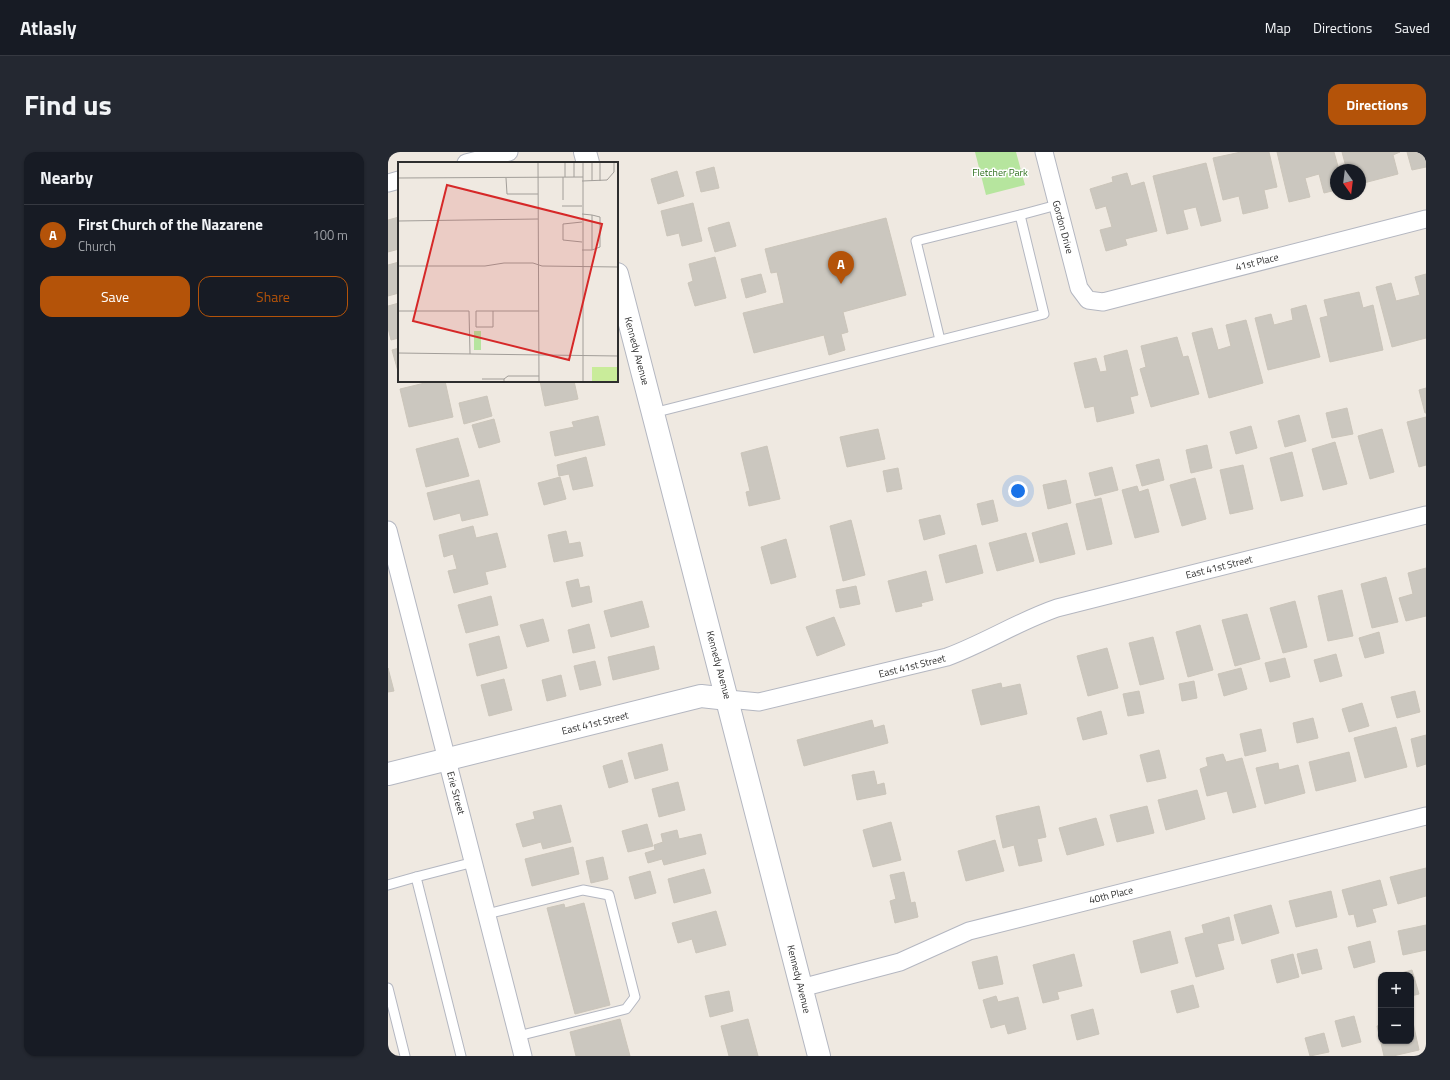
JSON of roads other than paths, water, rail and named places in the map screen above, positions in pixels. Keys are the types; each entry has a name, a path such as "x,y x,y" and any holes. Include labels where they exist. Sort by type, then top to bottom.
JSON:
{"street":[{"path":"470,162 509,152"},
{"path":"585,152 588,162"},
{"name":"Gordon Drive","path":"1044,152 1079,288 1088,300"},
{"path":"388,183 398,180"},
{"name":"41st Place","path":"1088,300 1103,302 1426,219"},
{"name":"Kennedy Avenue","path":"618,278 819,1056"},
{"name":"East 41st Street","path":"388,774 701,696 759,702 947,657 968,649 1034,615 1057,608 1426,515"},
{"name":"Erie Street","path":"388,530 523,1056"},
{"name":"40th Place","path":"801,988 900,962 969,932 1426,816"}],"lane":[{"path":"940,340 916,241 1057,205"},
{"path":"653,413 1044,314 1020,215"},
{"path":"388,884 474,862"},
{"path":"416,877 461,1056"},
{"path":"487,914 583,890 609,895 635,997 626,1009 518,1036"},
{"path":"388,988 405,1056"}],"place":[{"name":"First Church of the Nazarene","path":"841,284"}],"park label":[{"name":"Fletcher Park","path":"1000,172"}]}
